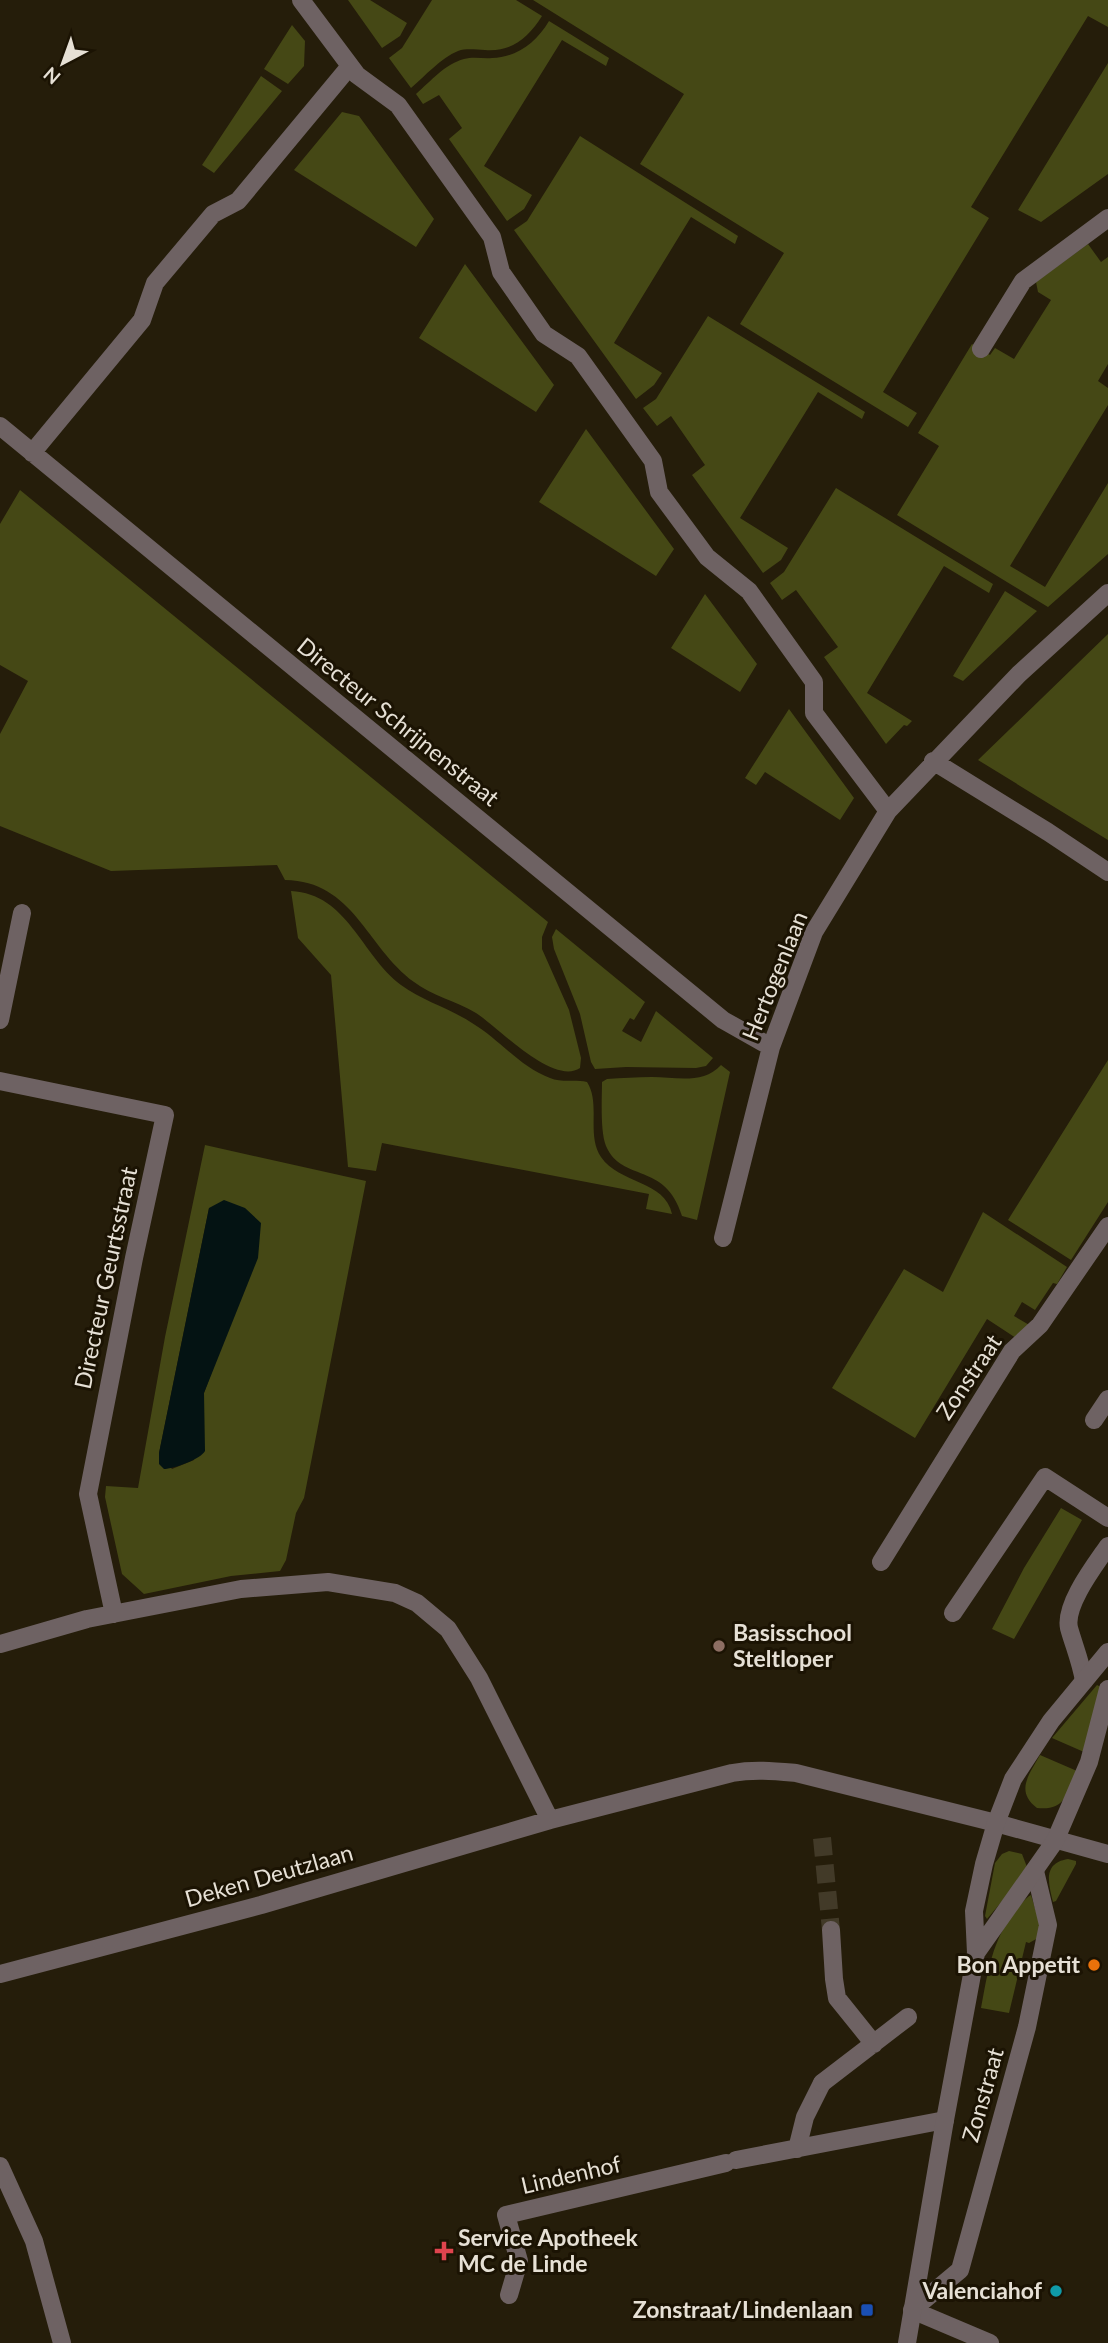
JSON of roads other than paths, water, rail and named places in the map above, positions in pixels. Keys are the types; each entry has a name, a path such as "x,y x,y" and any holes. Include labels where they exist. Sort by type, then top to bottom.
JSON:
{"street":[{"path":"301,0 357,75 398,105 492,237 501,272 544,334 578,356 653,461 659,492 707,557 749,591 814,682 814,713 888,811"},
{"path":"32,453 142,320 155,283 213,214 238,201 350,66"},
{"path":"981,349 1023,281 1108,218"},
{"name":"Directeur Schrijnenstraat","path":"0,426 713,1011 771,1047"},
{"name":"Hertogenlaan","path":"723,1238 771,1047 814,932 888,811 1019,674 1108,593"},
{"path":"933,761 1048,831 1108,872"},
{"path":"0,1020 22,913"},
{"name":"Directeur Geurtsstraat","path":"0,1081 165,1115 88,1494 114,1614"},
{"name":"Zonstraat","path":"881,1562 1012,1350 1040,1325 1108,1226"},
{"path":"1094,1420 1108,1399"},
{"path":"954,1613 1045,1477 1108,1518"},
{"path":"1084,1681 1069,1626 1069,1612 1108,1546"},
{"path":"0,1644 114,1614 241,1589 328,1582 395,1593 417,1603 448,1629 479,1678 550,1820"},
{"name":"Zonstraat","path":"907,2343 944,2120 976,1953 974,1911 984,1864 1013,1779 1051,1721 1108,1652"},
{"name":"Zonstraat","path":"976,1953 1055,1841 1089,1762 1108,1689"},
{"name":"Deken Deutzlaan","path":"0,1974 261,1905 550,1820 750,1770 796,1773 996,1823"},
{"path":"996,1823 1108,1854"},
{"name":"Zonstraat","path":"912,2310 960,2270 1027,2027 1048,1925 1035,1871"},
{"path":"831,1930 837,1997 874,2044"},
{"path":"797,2149 805,2117 822,2083 908,2017"},
{"name":"Lindenhof","path":"509,2295 519,2261 506,2215 731,2162 944,2120"},
{"path":"0,2166 34,2242 62,2343"},
{"path":"912,2310 990,2343"}],"tunnel":[{"path":"822,1838 831,1930"}],"place":[{"name":"Basisschool Steltloper","path":"719,1646"},
{"name":"Bon Appetit","path":"1094,1965"},
{"name":"Service Apotheek MC de Linde","path":"444,2251"},
{"name":"Valenciahof","path":"1056,2291"},
{"name":"Zonstraat/Lindenlaan","path":"867,2310"}]}
